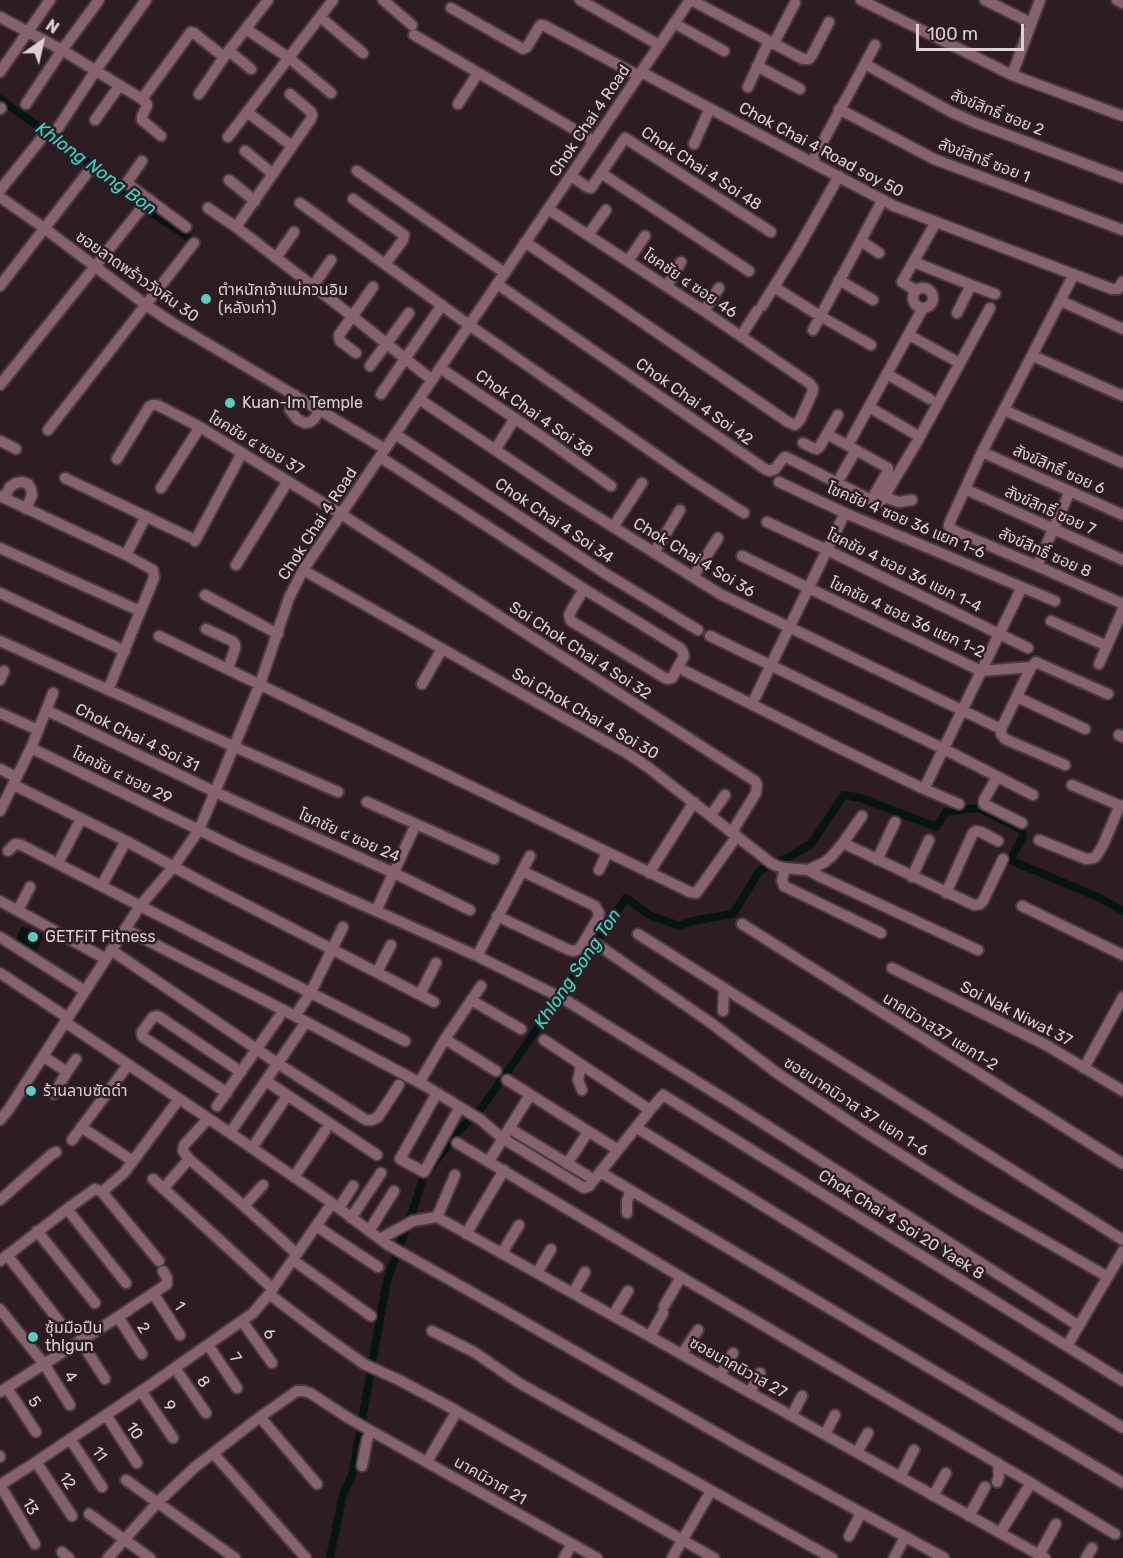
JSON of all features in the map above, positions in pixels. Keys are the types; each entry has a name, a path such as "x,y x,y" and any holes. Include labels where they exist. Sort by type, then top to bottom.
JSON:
{"street":[{"path":"0,72 50,0"},
{"path":"26,104 99,0"},
{"path":"58,128 146,0"},
{"path":"199,94 268,0"},
{"path":"228,137 333,0"},
{"path":"580,0 659,45"},
{"path":"691,0 804,59 808,59 829,22"},
{"name":"Chok Chai 4 Road","path":"0,1120 140,906 174,866 199,830 260,684 289,598 303,570 691,0"},
{"path":"861,0 1012,75 1123,116"},
{"path":"985,0 1031,23"},
{"path":"1012,75 1040,0"},
{"path":"1117,0 1123,3"},
{"path":"389,2 413,30 478,73 594,141"},
{"path":"748,87 757,66 795,3"},
{"name":"Chok Chai 4 Road soy 50","path":"451,8 524,50 539,27 545,26 710,108 882,201 1115,290 1123,281"},
{"path":"0,17 62,50 142,99 147,104 142,120 161,136"},
{"path":"320,17 363,53"},
{"path":"674,23 724,51"},
{"path":"246,29 289,58 331,93"},
{"path":"142,99 191,32 251,69"},
{"path":"812,162 875,45"},
{"name":"สังข์สิทธิ์ ซอย 2","path":"865,64 951,112 1123,178"},
{"path":"757,66 800,89"},
{"path":"458,104 478,73"},
{"path":"95,120 120,85"},
{"path":"236,227 312,115 290,94"},
{"path":"694,144 710,108"},
{"name":"สังข์สิทธิ์ ซอย 1","path":"839,110 941,162 1123,230"},
{"path":"247,112 292,146"},
{"path":"0,190 42,138"},
{"name":"Chok Chai 4 Soi 48","path":"571,176 589,189 623,139 627,139 771,232"},
{"path":"244,151 273,174"},
{"path":"142,161 128,183 145,204 186,227"},
{"path":"357,171 505,273"},
{"path":"0,286 88,172"},
{"path":"601,173 749,271"},
{"path":"741,336 800,245 839,176"},
{"path":"229,180 255,201"},
{"name":"ซอยลาดพร้าววังหิน 30","path":"0,197 171,322 320,410 584,589 680,648 684,656 672,678 665,678 569,619 584,589"},
{"path":"353,199 404,235 403,240 385,264"},
{"path":"813,330 882,201"},
{"path":"300,203 469,325 694,482 744,513"},
{"path":"0,385 145,204"},
{"path":"208,208 313,286 432,380"},
{"name":"โชคชัย ๔ ซอย 46","path":"525,242 788,422 795,425 800,420 812,393 813,388 809,383 548,208"},
{"path":"588,235 606,210"},
{"path":"915,290 902,282 936,222"},
{"path":"276,258 294,232"},
{"path":"628,261 645,236"},
{"path":"861,241 879,253"},
{"path":"48,430 194,243"},
{"path":"313,286 331,260"},
{"path":"667,286 681,262"},
{"path":"914,262 995,294"},
{"path":"964,489 1074,274"},
{"path":"839,280 873,300"},
{"name":"Chok Chai 4 Soi 42","path":"497,284 765,469 771,471 775,469 785,457 875,502 879,498"},
{"path":"957,313 971,285"},
{"path":"356,353 339,339 339,335 373,287"},
{"path":"774,287 871,345"},
{"path":"841,476 869,407 923,309 932,304 933,294 921,287 915,290 912,296 917,307 923,309"},
{"path":"704,311 719,288"},
{"path":"1061,301 1123,329"},
{"path":"381,394 442,305"},
{"path":"879,498 917,442 990,308"},
{"path":"370,366 409,313"},
{"path":"909,335 954,360"},
{"path":"1033,356 1123,396"},
{"name":"Chok Chai 4 Soi 38","path":"440,368 611,486"},
{"path":"887,374 930,399"},
{"path":"295,395 290,410 297,419 305,423 310,422 320,410"},
{"name":"Chok Chai 4 Soi 36","path":"419,399 564,496 720,594 1001,729 1001,734 1005,739 1065,765"},
{"name":"โชคชัย ๔ ซอย 37","path":"117,459 149,407 157,405 200,427 341,514"},
{"path":"869,407 915,434"},
{"path":"1004,410 1123,463"},
{"path":"803,443 817,449 838,415"},
{"path":"495,450 515,418"},
{"path":"161,488 200,427"},
{"name":"Chok Chai 4 Soi 34","path":"395,434 606,574 698,630"},
{"path":"827,434 888,468 879,498"},
{"path":"0,441 16,449"},
{"name":"สังข์สิทธิ์ ซอย 6","path":"982,452 1123,515"},
{"path":"65,478 192,539 242,453"},
{"path":"236,565 288,481"},
{"name":"โชคชัย 4 ซอย 36 แยก 1-6","path":"779,482 845,513 1055,601"},
{"path":"26,509 32,495 31,489 28,484 16,483 2,497 26,509 126,555 153,570 154,578 108,690"},
{"path":"613,527 642,483"},
{"name":"สังข์สิทธิ์ ซอย 7","path":"964,489 1123,560"},
{"name":"สังข์สิทธิ์ ซอย 8","path":"964,489 949,527 1123,604"},
{"path":"1037,566 1070,491"},
{"path":"879,498 899,502 912,500"},
{"path":"654,553 680,510"},
{"name":"โชคชัย 4 ซอย 36 แยก 1-2","path":"752,704 845,513"},
{"name":"Soi Chok Chai 4 Soi 32","path":"341,514 755,782 756,793 734,834"},
{"path":"126,555 146,516"},
{"name":"โชคชัย 4 ซอย 36 แยก 1-4","path":"767,522 1028,648"},
{"path":"693,577 718,538"},
{"path":"0,548 140,612"},
{"name":"โชคชัย 4 ซอย 36 แยก 1-2","path":"742,556 981,671 1031,667 1036,662 1108,694"},
{"name":"Soi Chok Chai 4 Soi 30","path":"303,570 630,755 777,866"},
{"path":"924,789 1022,587"},
{"path":"0,593 125,651"},
{"path":"205,595 278,634"},
{"path":"1099,664 1123,609"},
{"path":"1052,621 1107,646"},
{"path":"206,629 235,644 228,668"},
{"path":"159,636 690,892 696,892 734,834"},
{"path":"710,636 944,749 1033,795"},
{"path":"0,641 338,792"},
{"path":"422,684 442,649"},
{"path":"1001,729 1031,667"},
{"path":"685,671 959,804"},
{"path":"0,811 31,748 53,693"},
{"path":"1017,697 1085,729"},
{"name":"Chok Chai 4 Soi 31","path":"46,710 215,792"},
{"path":"0,713 38,730"},
{"name":"โชคชัย ๔ ซอย 29","path":"31,748 244,852 477,956 560,997 733,1104 1079,1326"},
{"path":"0,769 15,781 81,819 434,1002"},
{"path":"998,777 984,800 984,804 1022,823"},
{"path":"1039,840 1086,859 1094,858 1103,845 1121,806 1072,785"},
{"name":"โชคชัย ๔ ซอย 24","path":"215,792 470,910"},
{"path":"711,815 725,795"},
{"path":"367,802 494,859"},
{"path":"649,873 694,802"},
{"path":"808,870 825,862 843,843 862,816"},
{"path":"58,863 81,819"},
{"path":"877,860 895,822"},
{"path":"376,911 416,824"},
{"path":"946,893 973,833 981,832 998,842"},
{"path":"912,877 929,840"},
{"path":"102,885 126,841"},
{"path":"843,843 974,905 983,901 1003,859"},
{"path":"8,851 15,844 21,845 405,1041"},
{"path":"599,870 607,853"},
{"path":"477,956 530,856"},
{"path":"881,933 784,886 777,866 808,870 978,950"},
{"path":"497,916 574,951 582,945 598,918 599,913 595,906 522,870"},
{"path":"18,910 30,887"},
{"path":"0,901 108,955 366,1120 378,1117 399,1085"},
{"path":"1022,906 1123,955"},
{"name":"นาคนิวาส37 แยก1-2","path":"742,924 1123,1164"},
{"path":"295,1016 311,992 343,927"},
{"path":"125,929 295,1016 437,1093 476,1117 502,1138 584,1188 589,1186 650,1110 544,1040"},
{"path":"638,934 1123,1240"},
{"path":"0,937 85,991"},
{"path":"376,972 391,945"},
{"name":"ซอยนาคนิวาส 37 แยก 1-6","path":"598,945 711,1023 796,1086 865,1132 963,1194 1108,1277"},
{"path":"420,994 435,963"},
{"name":"Soi Nak Niwat 37","path":"892,968 1046,1045 1123,1091"},
{"path":"0,973 128,1065 294,1177 384,1242 736,1444 944,1558"},
{"path":"419,1083 481,986"},
{"path":"723,1011 724,989"},
{"path":"1084,1068 1123,997"},
{"path":"471,1000 521,1029"},
{"path":"226,1093 143,1037 142,1032 153,1017 157,1016 241,1072"},
{"path":"217,1106 279,1017"},
{"path":"230,1133 306,1022"},
{"path":"445,1039 496,1071"},
{"path":"43,1056 67,1072"},
{"path":"54,1094 76,1059"},
{"path":"72,1140 128,1065"},
{"path":"581,1065 578,1080 582,1090"},
{"path":"507,1080 618,1150"},
{"path":"266,1081 377,1155"},
{"path":"437,1093 400,1159 424,1172 460,1107"},
{"path":"489,1161 530,1095"},
{"name":"Chok Chai 4 Soi 20 Yaek 8","path":"650,1110 663,1095 1123,1381"},
{"path":"256,1142 287,1096"},
{"path":"63,1326 3,1258 67,1209 117,1180 179,1099"},
{"path":"208,1119 184,1145 183,1151 189,1159 244,1206 295,1257 371,1316"},
{"path":"81,1127 133,1161"},
{"path":"509,1128 588,1176"},
{"path":"637,1128 1123,1428"},
{"path":"294,1177 325,1131"},
{"path":"567,1164 588,1132"},
{"path":"457,1143 1115,1534"},
{"path":"0,1200 56,1152"},
{"path":"163,1189 189,1159"},
{"path":"466,1234 504,1170"},
{"path":"600,1172 1123,1483"},
{"path":"351,1218 381,1173"},
{"path":"384,1242 413,1221 437,1217 455,1174"},
{"path":"153,1179 271,1292 322,1335 364,1364 457,1411 714,1558"},
{"path":"244,1206 263,1185"},
{"path":"0,1485 175,1368 256,1310 316,1226 353,1186"},
{"path":"369,1231 394,1191"},
{"path":"627,1213 630,1191"},
{"path":"3,1390 167,1284 167,1278 161,1266 97,1192"},
{"path":"67,1209 126,1283"},
{"name":"ซอยนาคนิวาส 27","path":"437,1217 1042,1556"},
{"path":"502,1253 519,1225"},
{"path":"316,1226 378,1267"},
{"path":"38,1231 95,1303"},
{"path":"537,1273 551,1249"},
{"path":"1066,1346 1123,1251"},
{"path":"573,1293 585,1272"},
{"path":"650,1336 681,1277"},
{"path":"613,1315 627,1291"},
{"name":"1","path":"153,1293 180,1335"},
{"name":"4","path":"0,1309 44,1364 70,1405"},
{"name":"2","path":"118,1317 142,1354"},
{"name":"6","path":"242,1321 272,1363"},
{"path":"682,1354 698,1330"},
{"path":"432,1331 474,1352 519,1383 832,1558"},
{"path":"80,1340 105,1379"},
{"name":"7","path":"208,1345 237,1388"},
{"path":"720,1375 733,1353"},
{"name":"8","path":"175,1368 206,1413"},
{"path":"750,1392 760,1373"},
{"name":"5","path":"3,1390 36,1432"},
{"name":"9","path":"141,1391 173,1438"},
{"name":"นาคนิวาศ 21","path":"260,1417 297,1391 310,1393 350,1419 597,1558"},
{"path":"792,1415 802,1396"},
{"path":"427,1462 457,1411"},
{"name":"10","path":"106,1415 136,1463"},
{"path":"825,1434 835,1415"},
{"path":"108,1558 178,1481 260,1417 316,1484"},
{"path":"362,1466 370,1430"},
{"path":"857,1452 868,1432"},
{"name":"11","path":"70,1438 102,1487"},
{"path":"900,1476 914,1450"},
{"path":"213,1453 306,1558"},
{"name":"12","path":"36,1462 72,1516"},
{"path":"997,1482 998,1463"},
{"path":"933,1496 946,1473"},
{"path":"126,1480 235,1558"},
{"path":"1000,1533 1031,1483"},
{"name":"13","path":"0,1485 35,1544"},
{"path":"969,1516 985,1487"},
{"path":"672,1558 711,1491"},
{"path":"849,1536 861,1513"},
{"path":"89,1514 150,1558"},
{"path":"1042,1556 1056,1524"},
{"path":"894,1558 905,1537"},
{"path":"564,1558 572,1544"}],"shaded area":[{"path":"22,926 43,936 36,953 16,940"}],"waterway":[{"name":"Khlong Nong Bon","path":"0,99 121,186 143,207 191,239"},
{"name":"Khlong Song Ton","path":"330,1558 343,1494 352,1476 387,1280 423,1178 456,1134 483,1106 626,898 649,915 680,926 692,921 733,914 760,870 811,844 844,795 861,798 936,827 946,812 978,808 1022,830 1023,837 1010,860 1100,898 1123,911"}],"place":[{"name":"ตำหนักเจ้าแม่กวนอิม (หลังเก่า)","path":"206,299"},
{"name":"Kuan-Im Temple","path":"230,403"},
{"name":"GETFiT Fitness","path":"33,937"},
{"name":"ร้านลาบซัดดำ","path":"31,1091"},
{"name":"ซุ้มมือปืน thlgun","path":"33,1337"}]}
